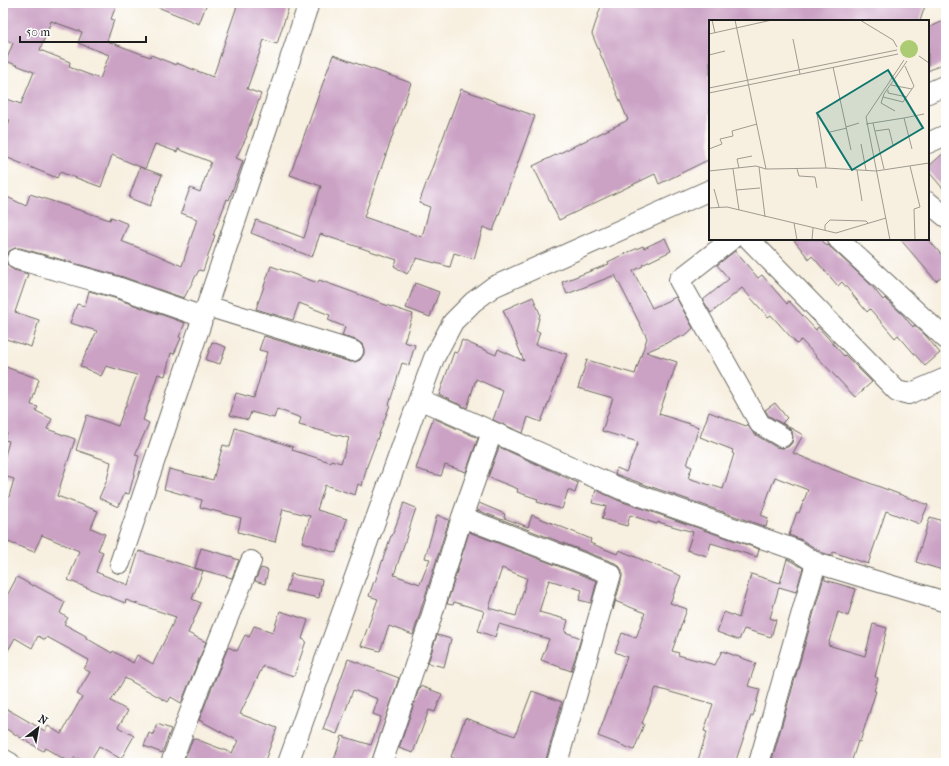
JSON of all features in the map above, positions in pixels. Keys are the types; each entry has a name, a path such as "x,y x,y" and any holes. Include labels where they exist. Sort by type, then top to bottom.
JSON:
{"street":[{"path":"120,563 309,3"},
{"path":"929,93 946,85"},
{"path":"929,143 946,135"},
{"path":"288,763 434,358 454,322 473,302 493,287 709,190"},
{"path":"929,203 946,218"},
{"path":"731,240 679,280 760,424 782,437"},
{"path":"750,240 896,391 910,394 946,378"},
{"path":"839,240 946,339"},
{"path":"17,259 205,312 353,351"},
{"path":"419,399 621,489 796,550 816,563 946,602"},
{"path":"382,763 430,621 462,517 492,432"},
{"path":"462,517 611,574 557,763"},
{"path":"171,763 198,690 251,561"},
{"path":"759,763 816,563"},
{"path":"3,759 10,763"}],"building":[{"path":"3,3 117,3 111,19 114,20 107,41 150,57 151,55 176,65 176,63 213,77 238,3 290,3 277,44 264,40 247,89 261,94 246,135 247,136 236,158 243,161 229,200 227,199 213,235 215,235 203,271 199,270 184,298 120,276 20,248 15,248 9,251 6,256 6,262 9,267 14,270 28,274 15,312 39,320 31,347 6,339 3,340 3,195 26,206 30,194 110,220 111,217 128,224 121,241 182,266 197,219 181,213 190,188 200,192 211,162 178,149 177,152 155,144 145,169 112,155 101,187 60,172 57,178 3,156 3,138 10,120 3,118 3,98 21,104 34,72 6,61 13,43 3,39","holes":["51,21 82,32 78,43 109,55 100,79 69,67 70,62 40,50"]},
{"path":"148,3 207,3 199,24"},
{"path":"602,3 926,3 920,20 709,20 709,159 659,184 655,174 559,220 533,166 628,120 592,34"},
{"path":"946,20 946,62 929,70 929,28"},
{"path":"333,55 411,83 364,217 422,237 430,207 419,203 461,89 535,116 493,231 483,227 474,259 454,253 450,267 417,258 407,274 394,266 397,260 320,234 312,257 251,233 256,220 304,238 321,186 290,175"},
{"path":"946,151 946,192 929,172 929,166"},
{"path":"140,167 162,175 150,206 129,198"},
{"path":"665,238 671,251 633,271 652,308 676,297 693,328 687,334 646,352 677,362 659,414 699,427 687,465 692,467 688,478 723,489 734,454 732,453 733,450 700,437 709,412 746,426 747,424 754,434 776,447 788,447 792,443 792,431 769,416 765,410 775,403 787,418 782,423 803,435 793,453 928,505 920,524 886,511 868,564 833,552 832,556 821,552 802,540 789,535 797,512 799,513 808,490 775,477 761,515 768,518 766,527 615,474 617,468 626,472 638,442 602,431 613,398 578,388 587,360 635,374 647,338 615,275 567,294 562,282 609,264 608,262 624,254 643,246 644,248"},
{"path":"794,240 822,240 870,284 883,300 885,298 913,327 914,325 926,336 940,353 925,366 898,335 895,338 870,309 867,312 842,282 838,286 812,256 809,259"},
{"path":"901,240 929,240 946,260 946,273 936,281"},
{"path":"735,251 758,278 762,275 787,304 789,301 816,330 818,327 844,356 845,355 872,382 855,397 801,340 797,344 771,315 768,317 742,288 711,313 703,300 729,279 717,265"},
{"path":"271,266 318,283 319,280 413,314 404,342 415,345 409,365 402,363 390,405 367,466 362,486 358,484 355,495 325,485 317,510 347,519 336,553 302,542 310,516 283,509 275,542 238,532 241,518 200,507 202,500 164,489 169,469 213,480 223,445 230,447 235,428 293,447 292,450 330,462 331,460 341,463 349,438 299,425 301,418 277,409 274,418 251,412 248,420 230,415 236,393 254,398 267,352 259,350 264,336 350,362 360,360 364,354 362,344 356,340 342,336 345,327 328,320 330,315 299,303 293,320 256,309"},
{"path":"415,283 439,292 430,317 406,308"},
{"path":"89,291 114,298 185,323 179,337 181,338 174,354 171,353 165,376 158,374 143,420 149,423 135,455 139,456 129,494 125,493 118,507 99,498 107,480 111,462 76,450 87,415 118,426 137,375 106,366 101,376 80,366 97,331 70,323 77,304 85,306"},
{"path":"533,297 540,314 536,331 540,332 536,345 567,354 541,422 528,417 523,433 493,420 503,391 476,379 467,408 439,395 454,352 457,353 462,340 496,355 498,349 524,361 503,310"},
{"path":"212,342 226,347 220,364 206,360"},
{"path":"3,366 39,379 31,405 38,407 36,411 52,419 47,429 75,439 57,496 98,511 91,528 105,534 98,550 103,552 96,572 128,585 139,551 203,571 192,599 201,603 188,633 206,642 181,703 171,697 168,702 125,678 111,701 128,711 118,727 134,736 121,759 99,746 89,763 85,763 75,757 71,763 45,748 43,751 3,727 3,717 7,709 45,731 48,726 61,734 82,697 77,694 90,672 84,669 89,660 47,637 45,640 38,636 32,648 15,638 3,659 3,603 17,577 65,602 60,613 68,618 64,624 112,653 113,651 133,663 137,655 153,664 176,617 126,600 125,603 68,580 79,551 42,535 34,552 3,540 3,510 5,511 14,479 3,476 3,463 9,441 4,440 7,433 3,431"},
{"path":"433,418 478,438 466,472 445,465 441,476 416,469"},
{"path":"499,447 578,483 575,493 568,490 562,509 537,502 538,499 517,492 518,489 488,477"},
{"path":"596,490 617,500 759,549 757,557 711,543 707,556 687,550 693,532 658,522 657,524 630,515 627,526 602,519 606,506 592,503"},
{"path":"404,503 416,508 394,575 420,584 430,559 425,558 437,515 449,520 413,635 389,626 380,651 361,646 378,599 369,596"},
{"path":"479,503 505,514 504,518 528,527 532,515 591,539 590,543 617,554 619,550 681,576 670,603 687,609 672,651 679,653 678,655 715,665 722,651 756,663 748,686 760,689 753,716 751,716 735,763 697,763 707,732 704,731 713,704 656,688 642,723 644,724 634,750 598,736 627,657 615,652 622,633 636,638 645,613 615,601 622,577 622,571 615,563 477,510"},
{"path":"930,517 946,522 946,571 916,562"},
{"path":"469,532 597,581 591,603 579,600 582,590 549,580 539,612 568,620 565,632 581,638 571,671 541,660 549,639 499,624 495,637 478,631 484,611 454,602 453,605 447,604","holes":["502,568 527,578 516,616 489,608"]},
{"path":"201,548 239,560 232,578 195,568"},
{"path":"787,559 803,568 796,592 779,587 770,618 776,620 771,637 744,629 739,640 717,632 724,612 739,618 751,574 780,583"},
{"path":"261,568 268,570 265,584 255,581"},
{"path":"291,574 322,580 319,598 286,591"},
{"path":"824,577 825,580 856,589 848,616 838,612 828,645 865,656 873,624 887,628 875,677 878,678 874,691 876,691 860,742 858,741 851,763 771,763"},
{"path":"280,611 308,620 302,639 306,641 294,676 263,666 240,714 277,728 264,763 183,763 193,738 232,753 238,741 199,720 228,647 237,651 245,635 249,637 254,626 273,632"},
{"path":"437,635 451,639 444,667 428,663"},
{"path":"348,659 399,678 371,763 333,763 342,736 371,745 381,717 373,714 378,699 353,690 337,734 323,729"},
{"path":"420,686 442,694 435,712 429,710 413,753 399,748"},
{"path":"532,691 562,702 545,763 468,763 451,757 465,718 515,736"},
{"path":"157,724 171,729 162,753 144,746 149,733 153,735"}]}
